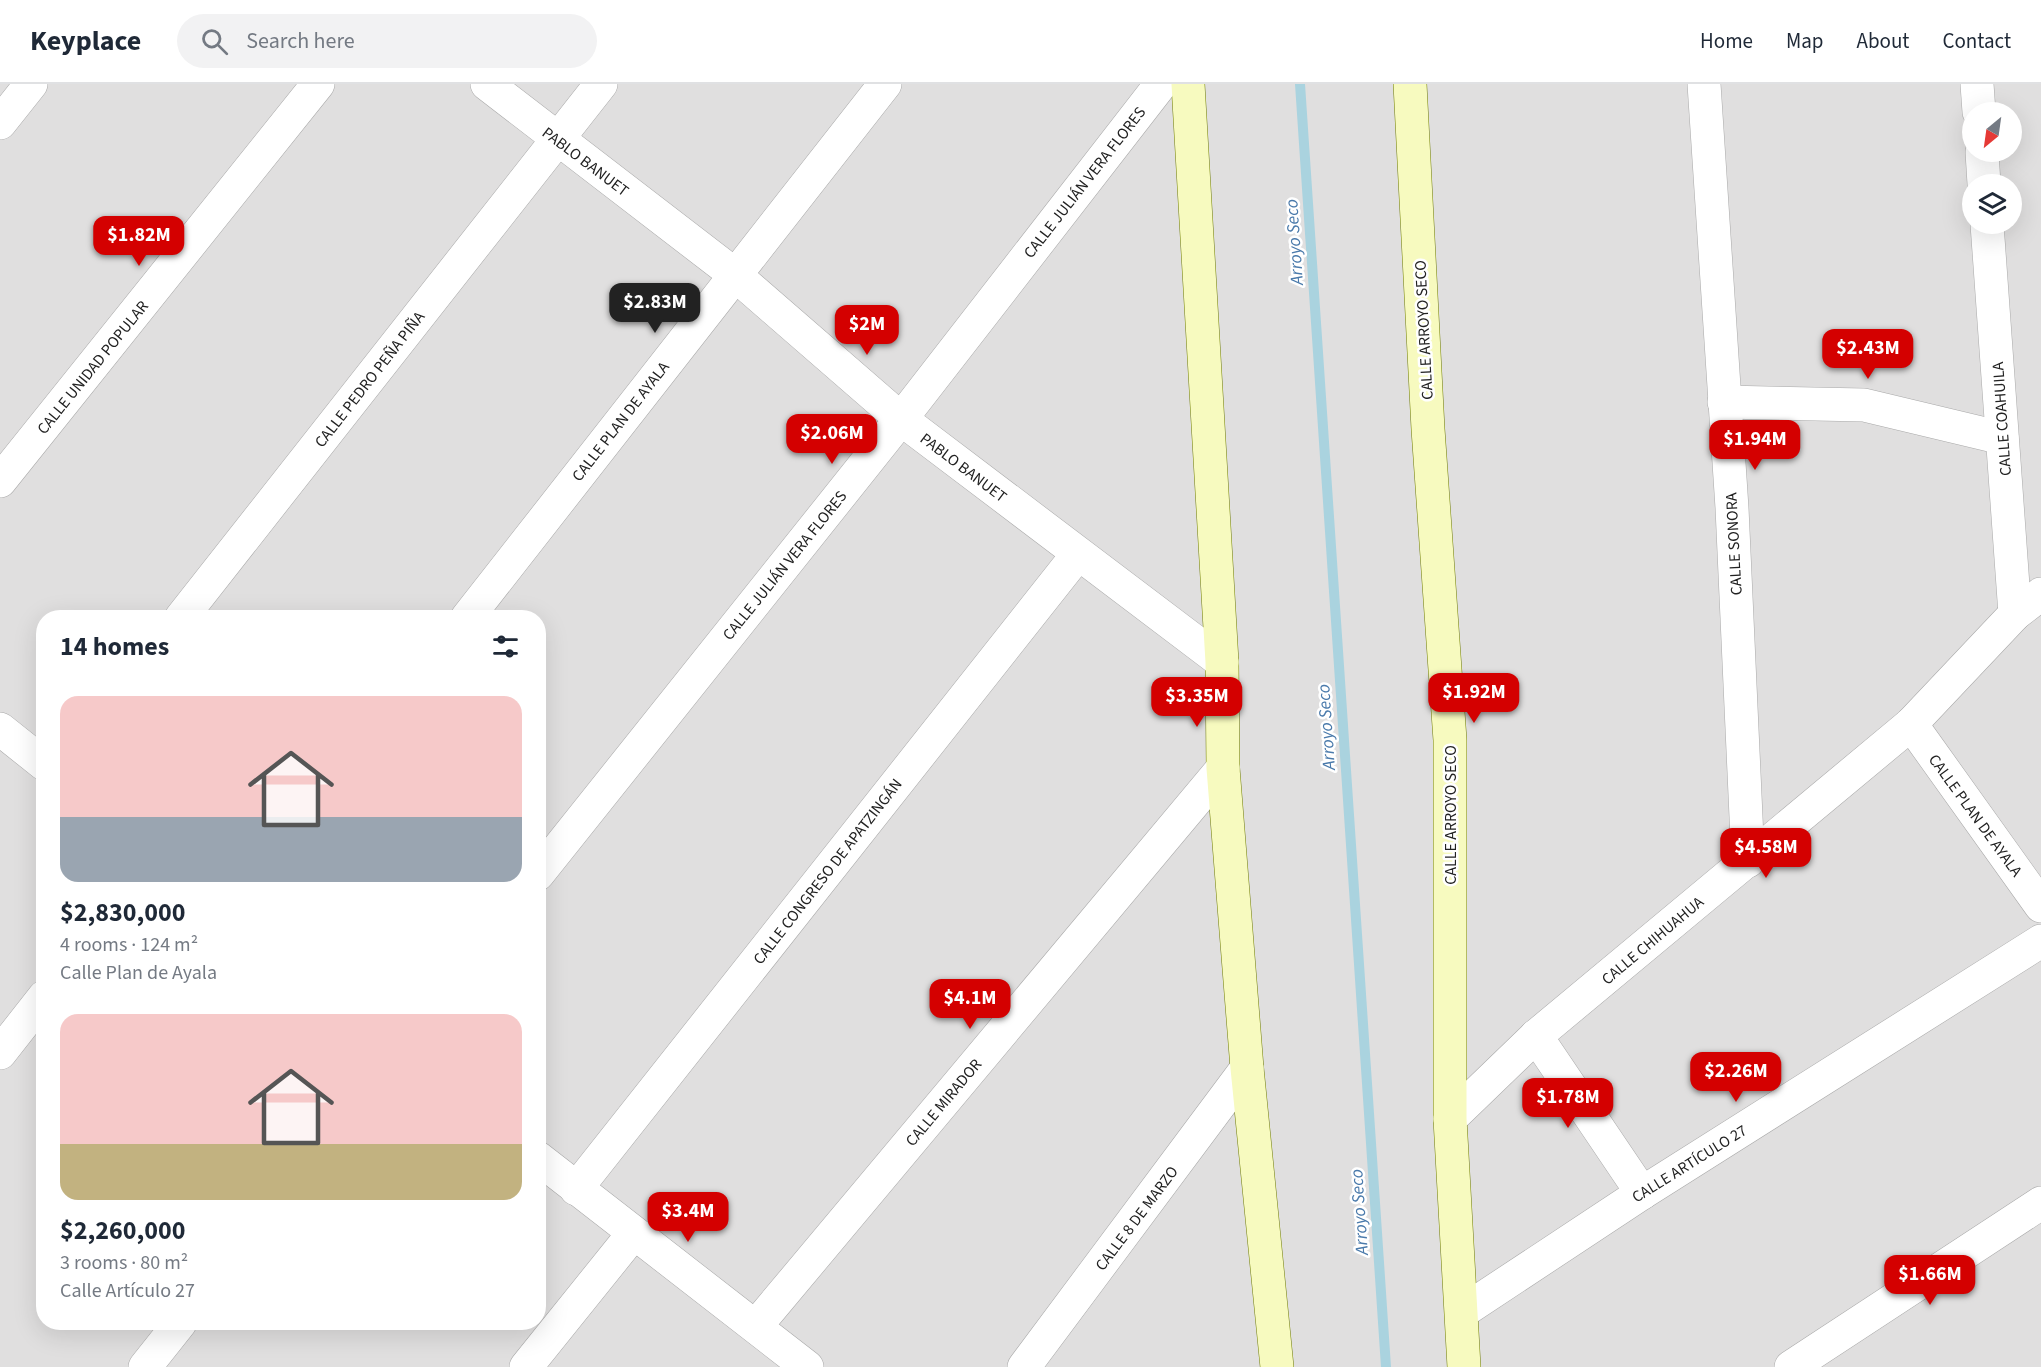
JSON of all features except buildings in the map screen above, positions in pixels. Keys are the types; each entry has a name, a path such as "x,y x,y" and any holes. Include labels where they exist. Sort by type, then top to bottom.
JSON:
{"street":[{"path":"0,123 31,84"},
{"name":"CALLE UNIDAD POPULAR","path":"0,481 318,84"},
{"name":"PABLO BANUET","path":"487,84 734,274 901,419 1222,662"},
{"name":"CALLE PEDRO PEÑA PIÑA","path":"187,610 601,84"},
{"name":"CALLE PLAN DE AYALA","path":"473,610 885,84"},
{"name":"CALLE JULIÁN VERA FLORES","path":"546,864 901,419 1161,84"},
{"path":"1188,84 1204,391 1222,662 1223,768 1247,1068 1277,1367"},
{"name":"CALLE ARROYO SECO","path":"1410,84 1428,429 1450,740 1450,1119 1464,1367"},
{"name":"CALLE SONORA","path":"1704,84 1724,402 1748,861"},
{"path":"1977,84 1978,102"},
{"name":"CALLE COAHUILA","path":"1988,234 2015,614"},
{"path":"1724,402 1864,405 2002,438"},
{"name":"CALLE CONGRESO DE APATZINGÁN","path":"576,1189 1078,554"},
{"name":"CALLE CHIHUAHUA","path":"1450,1119 1536,1036 1911,724 2015,614 2041,594"},
{"name":"CALLE PLAN DE AYALA","path":"1911,724 2041,906"},
{"path":"0,729 36,758"},
{"name":"CALLE MIRADOR","path":"756,1326 1223,768"},
{"name":"CALLE ARTÍCULO 27","path":"1462,1312 1642,1193 2041,941"},
{"path":"0,1053 36,1007"},
{"path":"1536,1036 1642,1193"},
{"name":"CALLE 8 DE MARZO","path":"1024,1367 1247,1068"},
{"path":"546,1165 807,1367"},
{"path":"1791,1367 2041,1203"},
{"path":"526,1367 633,1234"},
{"path":"145,1367 174,1330"}],"shaded area":[{"path":"0,84 2041,84 2041,1367 0,1367"}],"waterway":[{"name":"Arroyo Seco","path":"1300,84 1386,1367"}]}
